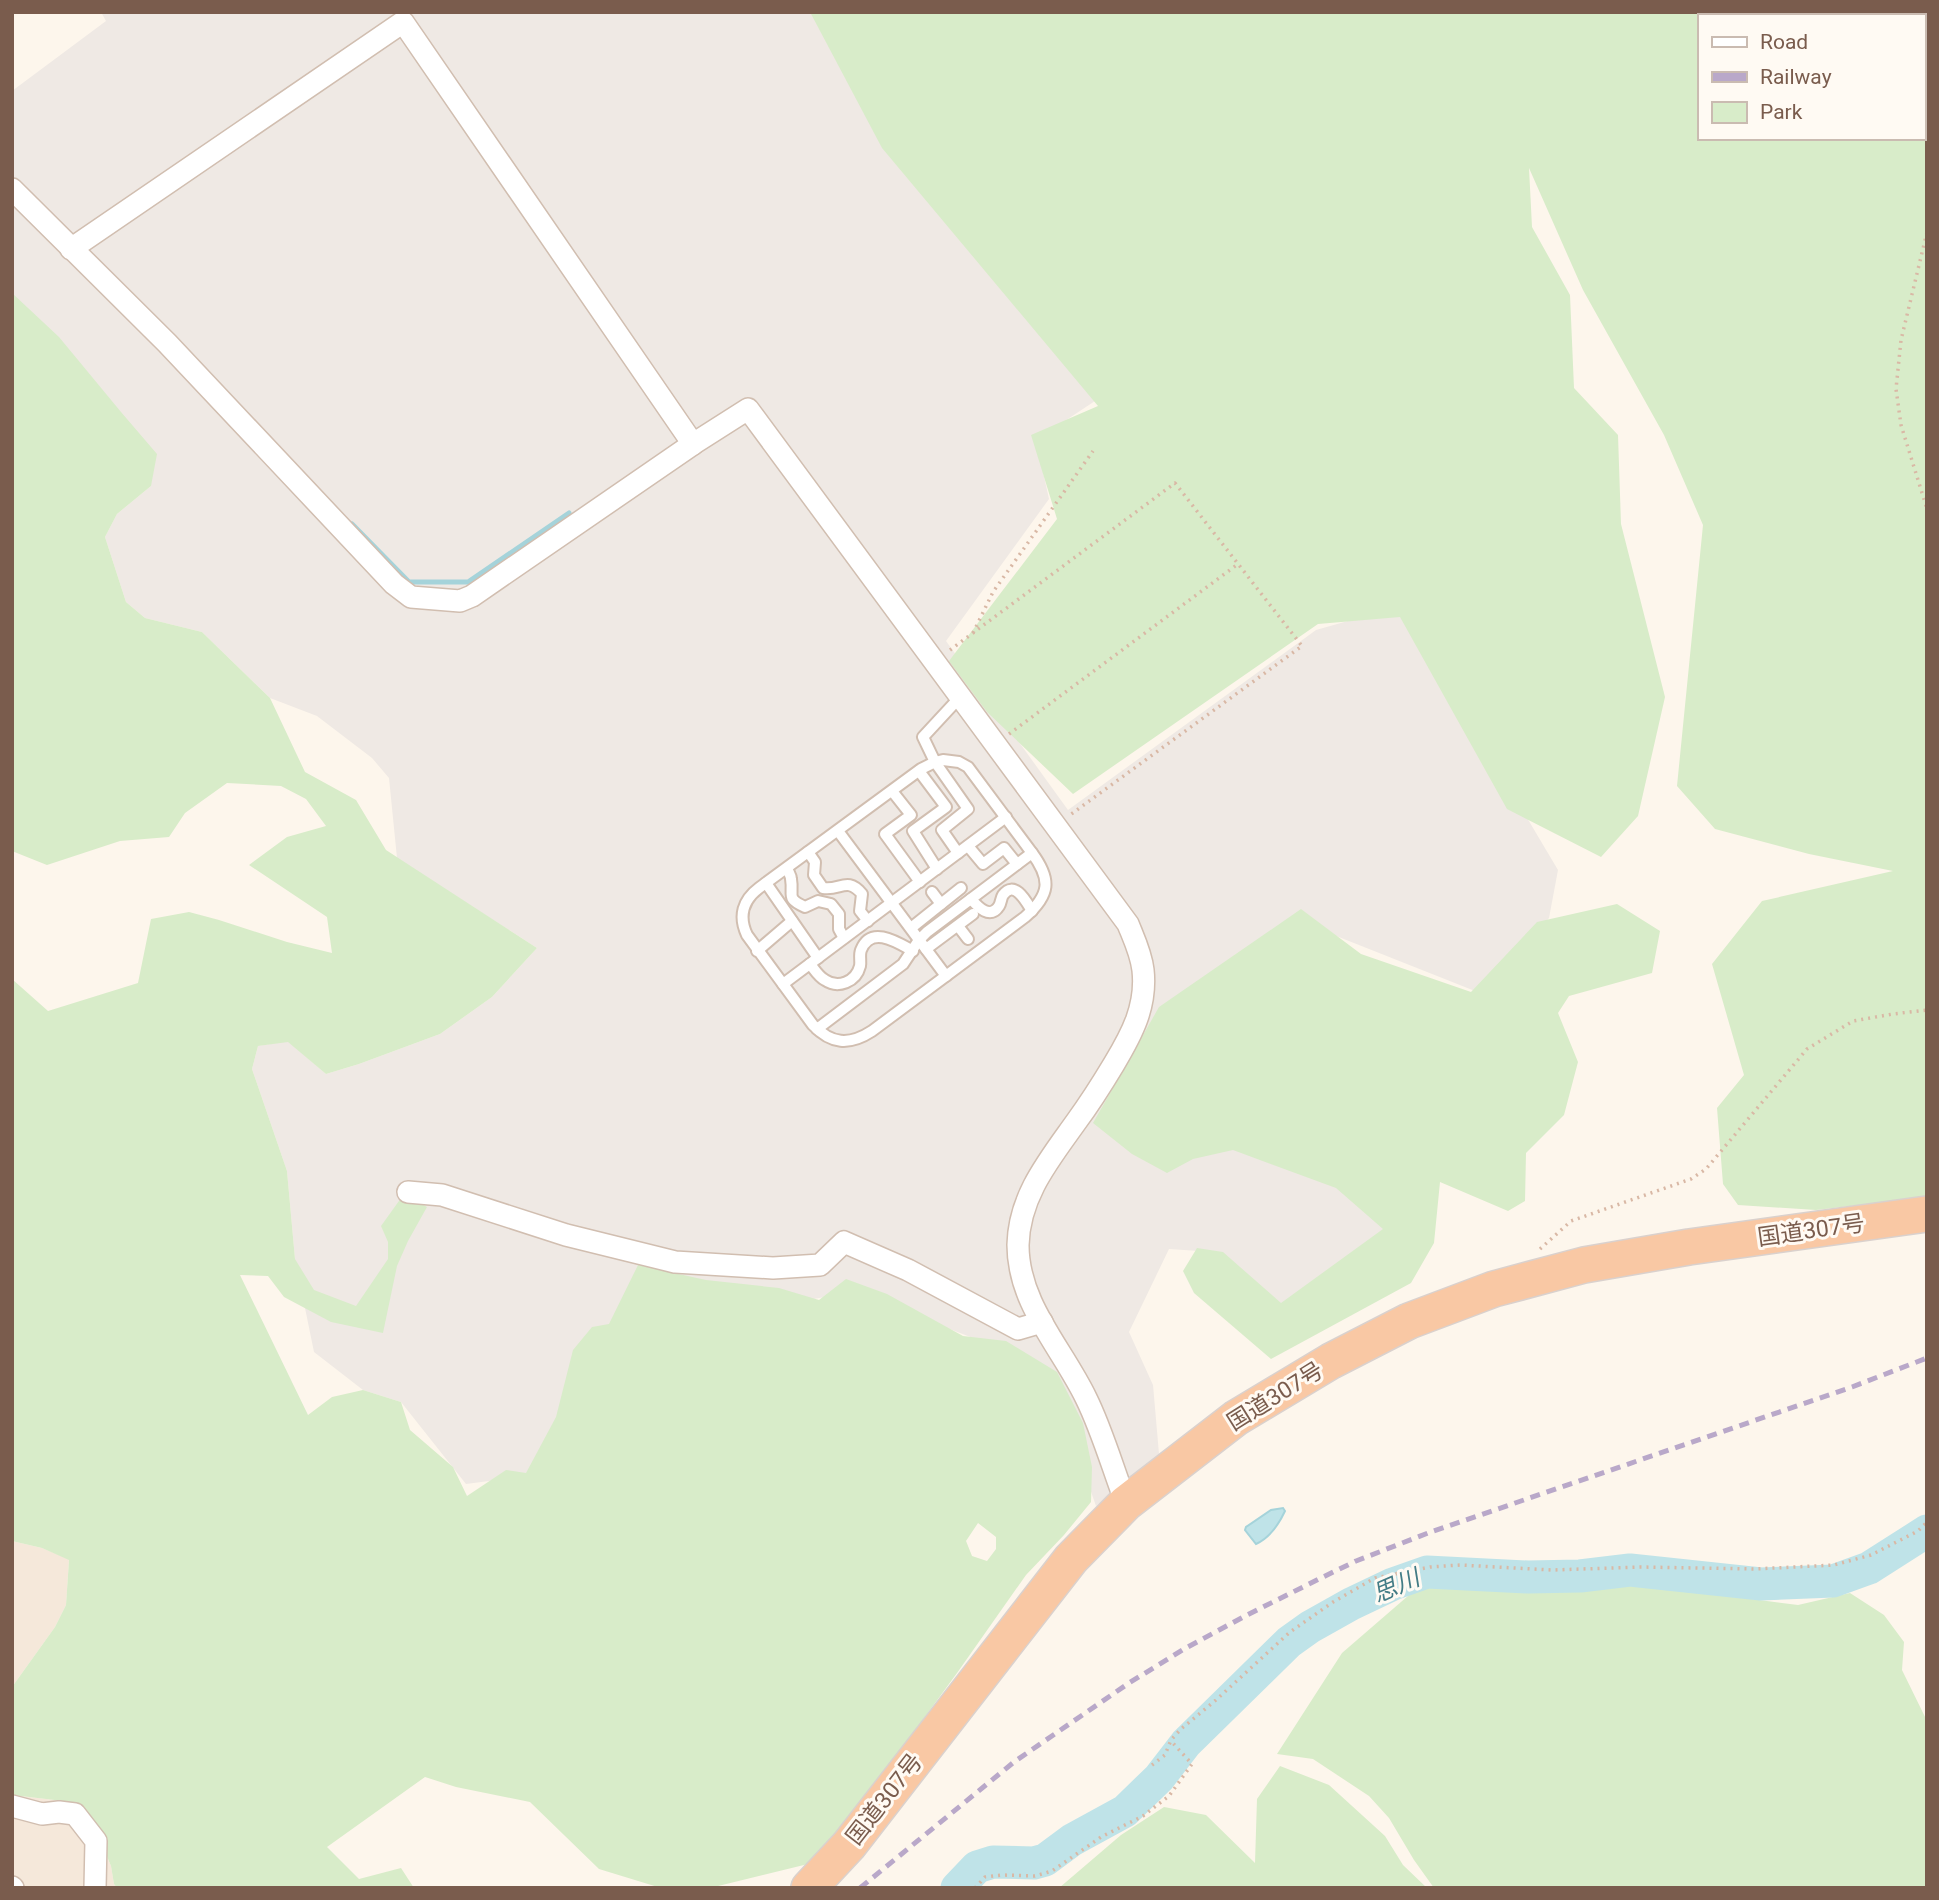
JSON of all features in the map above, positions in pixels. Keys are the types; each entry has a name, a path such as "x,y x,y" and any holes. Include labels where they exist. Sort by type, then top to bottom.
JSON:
{"highway":[{"name":"国道307号","path":"809,1888 849,1845 1071,1559 1126,1503 1236,1418 1331,1361 1409,1321 1494,1290 1584,1265 1927,1213"}],"street":[{"path":"71,249 403,22 693,444"},
{"path":"12,189 167,343 394,584 411,597 460,601 472,596 748,409 1128,924 1139,950 1143,970 1140,1015 1129,1039 1092,1100 1043,1169 1029,1194 1019,1221 1019,1268 1027,1294 1087,1399 1126,1503"},
{"path":"408,1192 442,1195 566,1235 674,1262 773,1268 820,1265 844,1242 908,1270 1017,1329 1042,1322"},
{"path":"12,1806 43,1814 75,1814 96,1841 96,1888"}],"lane":[{"path":"961,696 923,737 935,762 968,809 942,830 983,864 1004,849 1017,864"},
{"path":"953,761 968,767 1042,866 1046,883 1042,898 1032,912 865,1036 840,1041 825,1036 817,1029 757,951 744,928 742,914 750,894 919,771 935,762 953,761"},
{"path":"919,771 946,807 913,831 937,869"},
{"path":"892,791 911,815 885,834 920,882"},
{"path":"783,984 1006,817"},
{"path":"838,831 946,976"},
{"path":"808,852 815,862 814,875 823,888 831,889 846,884 858,889 862,894 860,911 867,921"},
{"path":"923,945 927,932 1032,853"},
{"path":"787,868 793,900 805,906 818,901 831,904 839,914 839,929 844,938"},
{"path":"766,883 792,921 824,980 834,984 846,983 854,978 860,966 859,953 865,943 875,937 889,938 913,951"},
{"path":"911,928 961,888"},
{"path":"971,899 985,912 993,911 1004,894 1016,890 1022,894 1032,912"},
{"path":"932,892 941,904"},
{"path":"817,1029 903,964 913,951 958,926 973,914"},
{"path":"757,951 792,921"},
{"path":"958,926 968,939"}],"path":[{"path":"1927,232 1901,340 1896,389 1901,425 1927,509"},
{"path":"973,634 993,592 1093,450"},
{"path":"934,661 1175,483 1301,646 1055,827"},
{"path":"995,744 1238,564"},
{"path":"1537,1252 1571,1221 1691,1179 1706,1169 1807,1049 1853,1021 1927,1010"},
{"path":"1152,1765 1165,1755 1171,1740 1290,1632 1333,1602 1375,1578 1430,1567 1460,1565 1552,1570 1641,1567 1754,1569 1834,1565 1871,1555 1918,1531 1927,1522"},
{"path":"975,1888 985,1877 1035,1876 1052,1871 1101,1837 1143,1816 1169,1796 1192,1764 1171,1740"}],"shaded area":[{"path":"101,12 819,12 1098,399 1036,440 1049,499 946,641 1068,810 1316,630 1401,606 1558,870 1549,918 1480,993 1306,924 1241,1134 1346,1178 1393,1228 1282,1308 1214,1252 1169,1249 1129,1332 1153,1385 1159,1454 1096,1506 1053,1382 1017,1355 854,1292 796,1302 534,1475 466,1484 401,1402 363,1390 314,1352 295,1259 287,1171 252,1069 258,1046 288,1041 326,1074 359,1064 440,1034 492,997 537,948 397,858 389,778 372,758 317,716 270,698 202,632 145,618 126,602 105,537 117,514 151,486 12,307 12,91 106,21"},
{"path":"12,1541 42,1548 69,1559 66,1605 55,1627 12,1687"},
{"path":"12,1795 63,1801 92,1821 117,1888 12,1888"}],"green space":[{"path":"810,12 1927,12 1927,1197 1816,1210 1738,1205 1723,1184 1717,1108 1744,1075 1712,964 1762,901 1893,871 1809,854 1715,829 1677,786 1703,525 1664,435 1583,290 1529,168 1532,227 1570,295 1574,388 1618,435 1621,524 1665,697 1638,816 1601,857 1507,809 1400,617 1318,624 1073,794 987,712 949,661 1057,519 1031,435 1098,406 882,148"},
{"path":"12,293 59,337 157,454 151,486 117,514 105,537 126,602 145,618 202,632 270,698 305,772 356,800 386,850 537,948 492,997 440,1034 359,1064 326,1074 288,1042 258,1046 252,1069 287,1171 295,1259 314,1290 356,1306 388,1259 388,1242 381,1226 404,1194 427,1207 397,1266 383,1333 331,1322 284,1297 268,1276 240,1275 308,1415 332,1397 363,1390 401,1402 410,1430 453,1467 467,1496 506,1470 526,1473 556,1417 573,1350 592,1327 609,1324 638,1265 706,1280 779,1288 819,1300 846,1279 887,1294 963,1336 1006,1341 1057,1372 1083,1423 1092,1467 1091,1502 1026,1575 856,1811 808,1864 710,1888 661,1888 599,1869 530,1802 456,1787 425,1777 327,1847 359,1879 401,1868 414,1888 117,1888 92,1821 63,1801 12,1795 12,1687 55,1627 66,1605 69,1560 42,1548 12,1541 12,979 48,1011 138,983 151,919 189,912 332,953 327,917 249,865 287,837 326,826 306,799 281,786 227,783 185,813 169,837 120,841 47,865 12,851","holes":["978,1523 996,1537 996,1549 987,1561 972,1556 966,1541"]},
{"path":"1617,904 1660,931 1652,973 1569,996 1558,1013 1578,1062 1564,1115 1526,1153 1525,1201 1508,1211 1440,1182 1434,1243 1411,1283 1271,1359 1194,1293 1183,1271 1197,1248 1223,1252 1281,1303 1383,1229 1336,1188 1233,1150 1193,1159 1167,1173 1132,1154 1093,1123 1159,1007 1301,909 1361,954 1471,992 1537,922"},
{"path":"1638,1575 1737,1597 1798,1605 1850,1593 1884,1615 1904,1642 1902,1670 1927,1721 1927,1888 1434,1888 1389,1818 1369,1796 1313,1759 1277,1754 1342,1653 1416,1589 1466,1582 1558,1585"},
{"path":"1280,1766 1329,1785 1385,1836 1403,1865 1427,1888 1059,1888 1121,1835 1164,1807 1206,1815 1255,1863 1257,1799"}],"water":[{"path":"1283,1508 1285,1511 1277,1526 1256,1544 1245,1530 1246,1527 1271,1510"}],"waterway":[{"path":"352,524 409,582 468,582 569,513"},
{"name":"思川","path":"957,1888 977,1867 993,1862 1034,1863 1045,1860 1072,1840 1125,1811 1159,1778 1186,1743 1289,1642 1351,1604 1393,1584 1427,1572 1528,1577 1580,1576 1630,1570 1761,1584 1833,1581 1869,1568 1927,1531"}],"railway":[{"path":"860,1888 1014,1762 1129,1683 1184,1649 1319,1579 1356,1561 1428,1533 1852,1387 1927,1358"}]}
